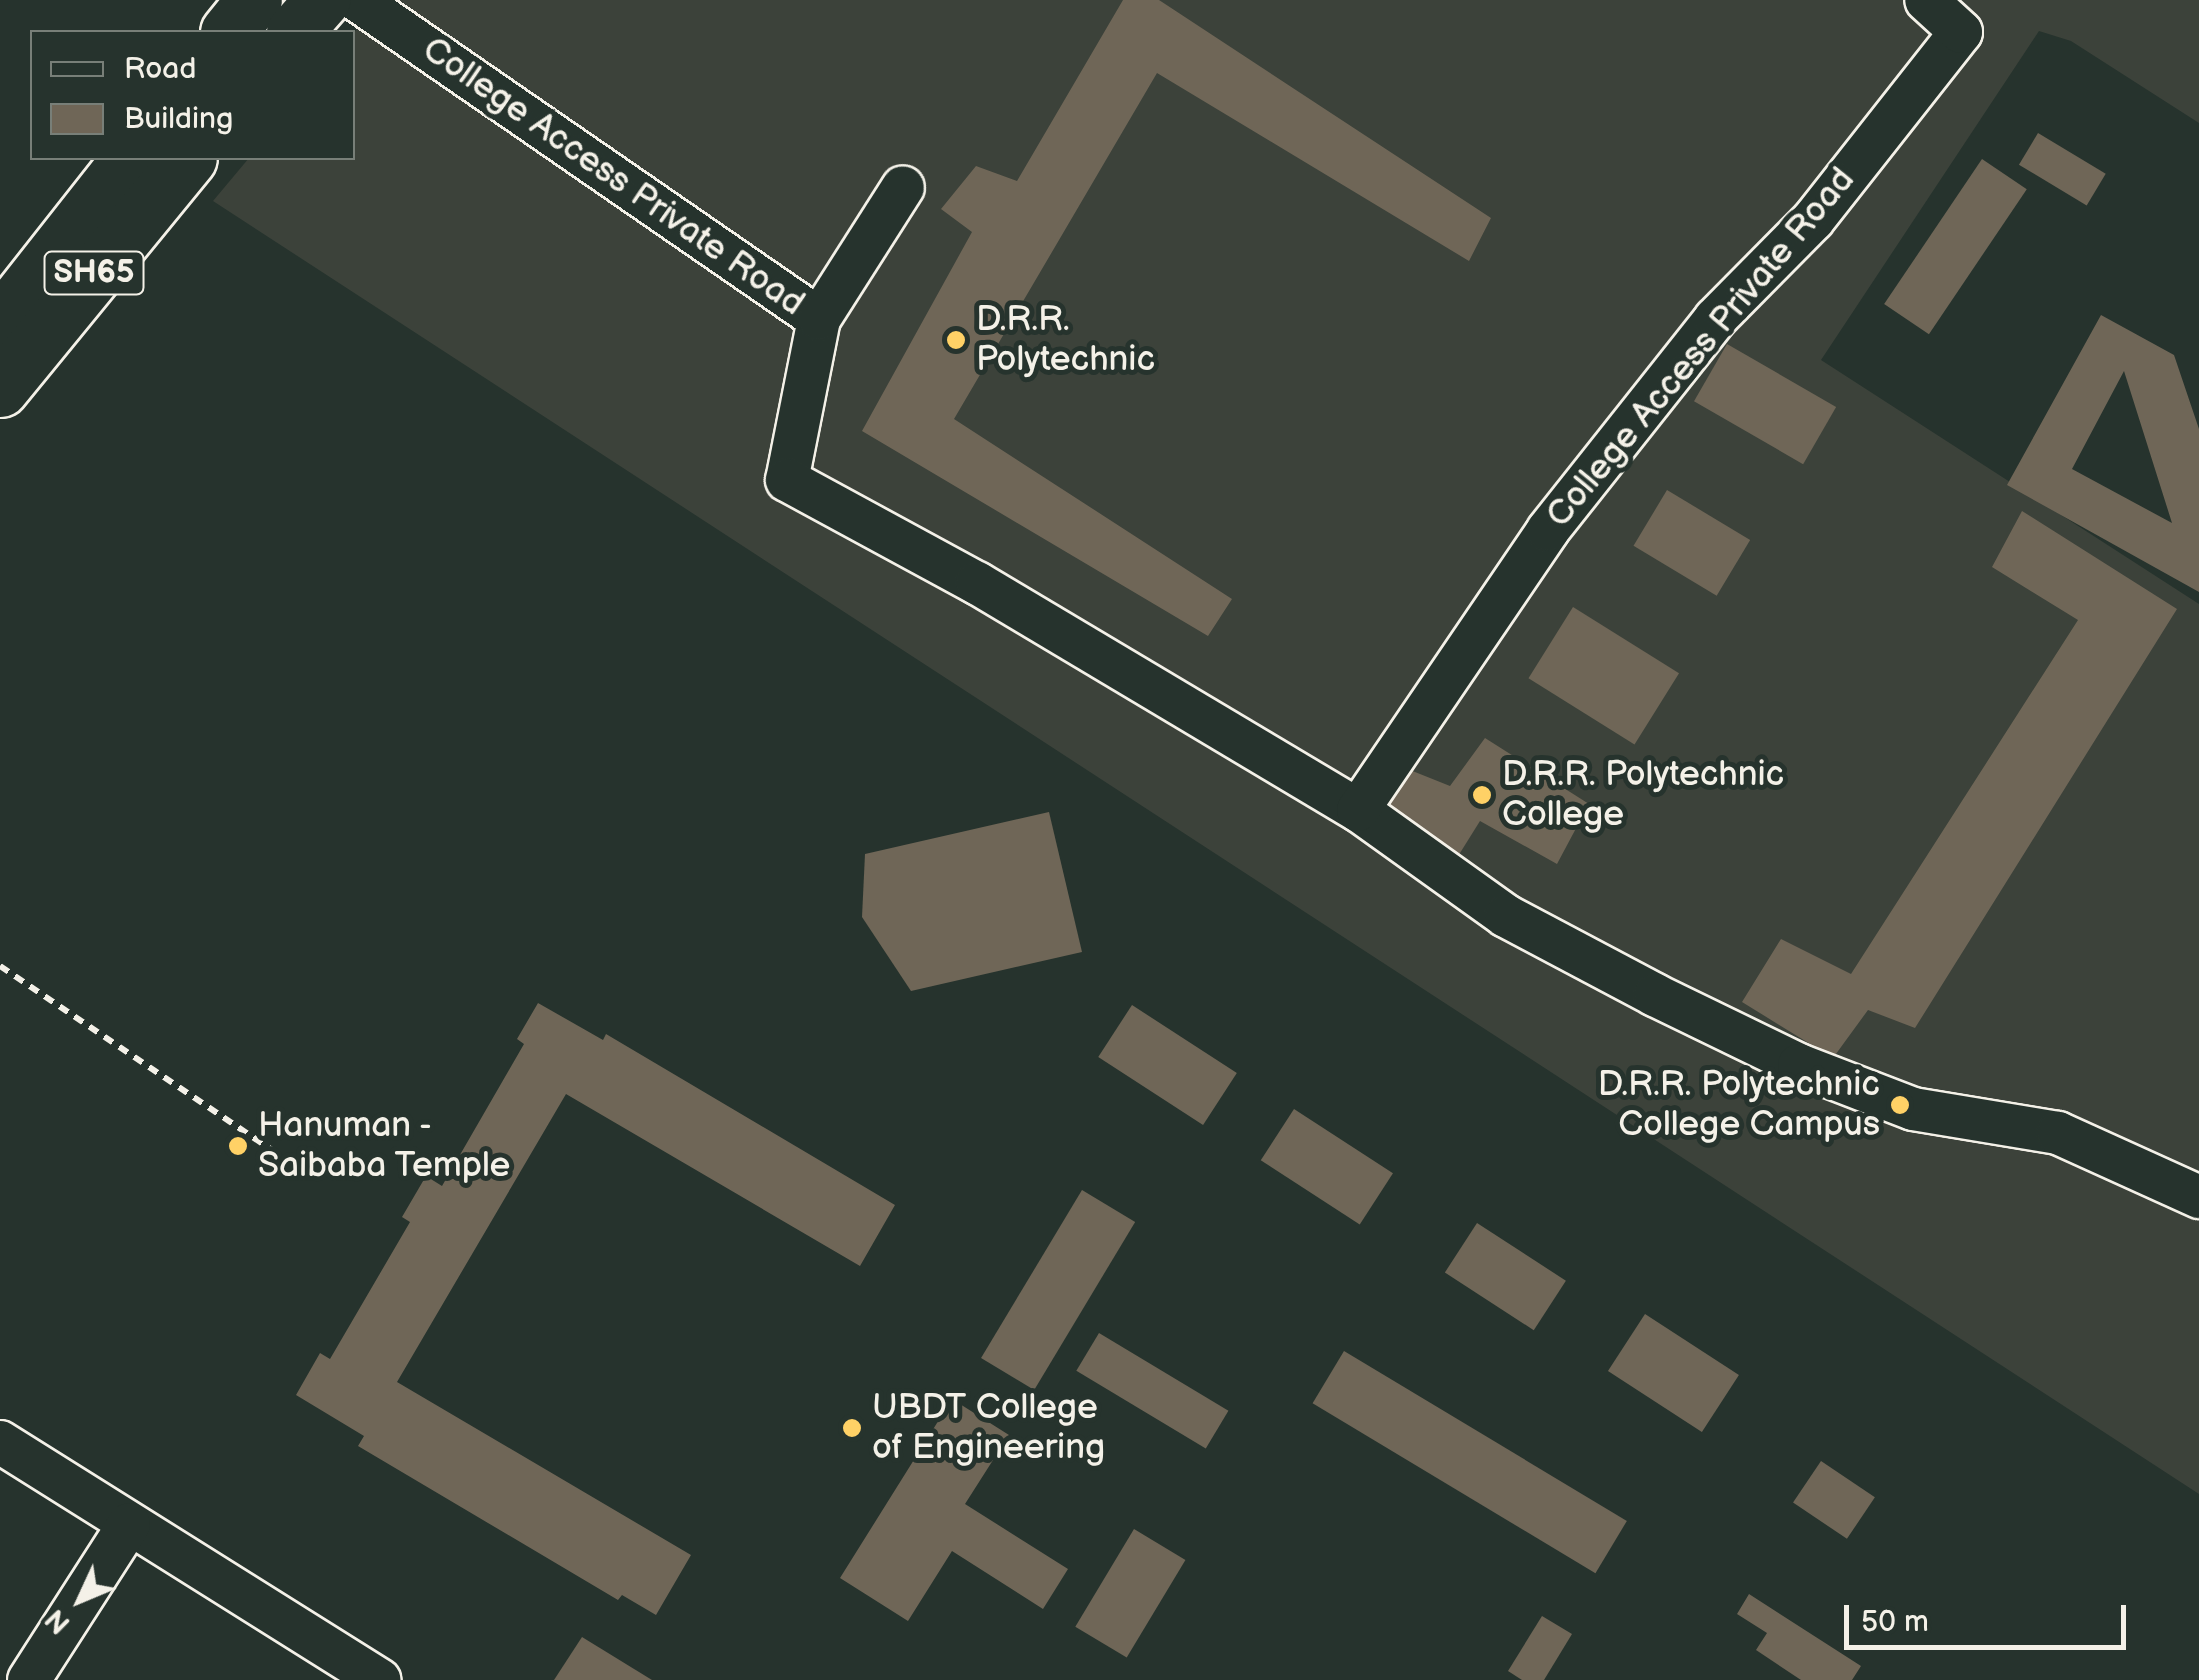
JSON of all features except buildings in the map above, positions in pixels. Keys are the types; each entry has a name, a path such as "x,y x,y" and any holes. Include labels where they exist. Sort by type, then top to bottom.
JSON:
{"main road":[{"path":"230,30 254,0"},
{"path":"296,30 322,0"},
{"path":"0,323 128,160"},
{"name":"SH65","path":"0,390 187,160"}],"street":[{"name":"College Access Private Road","path":"357,0 819,319"},
{"name":"College Access Private Road","path":"1358,810 1548,530 1715,320 1813,220 1961,32 1926,0"},
{"name":"College Access Private Road","path":"904,187 819,319 787,480 977,582 1358,810 1506,916 1799,1065 1914,1109 2058,1133 2199,1197"},
{"path":"0,1442 380,1680"},
{"path":"29,1680 130,1524"}],"path":[{"path":"0,966 284,1158"}],"shaded area":[{"name":"D.R.R. Polytechnic College Campus","path":"381,0 2199,0 2199,123 2071,41 2039,31 1821,360 2199,604 2199,1494 213,201 247,160 355,160 355,32"}],"place":[{"name":"D.R.R. Polytechnic","path":"956,340"},
{"name":"D.R.R. Polytechnic College","path":"1482,795"},
{"name":"D.R.R. Polytechnic College Campus","path":"1900,1105"},
{"name":"Hanuman - Saibaba Temple","path":"238,1146"},
{"name":"UBDT College of Engineering","path":"852,1428"}]}
